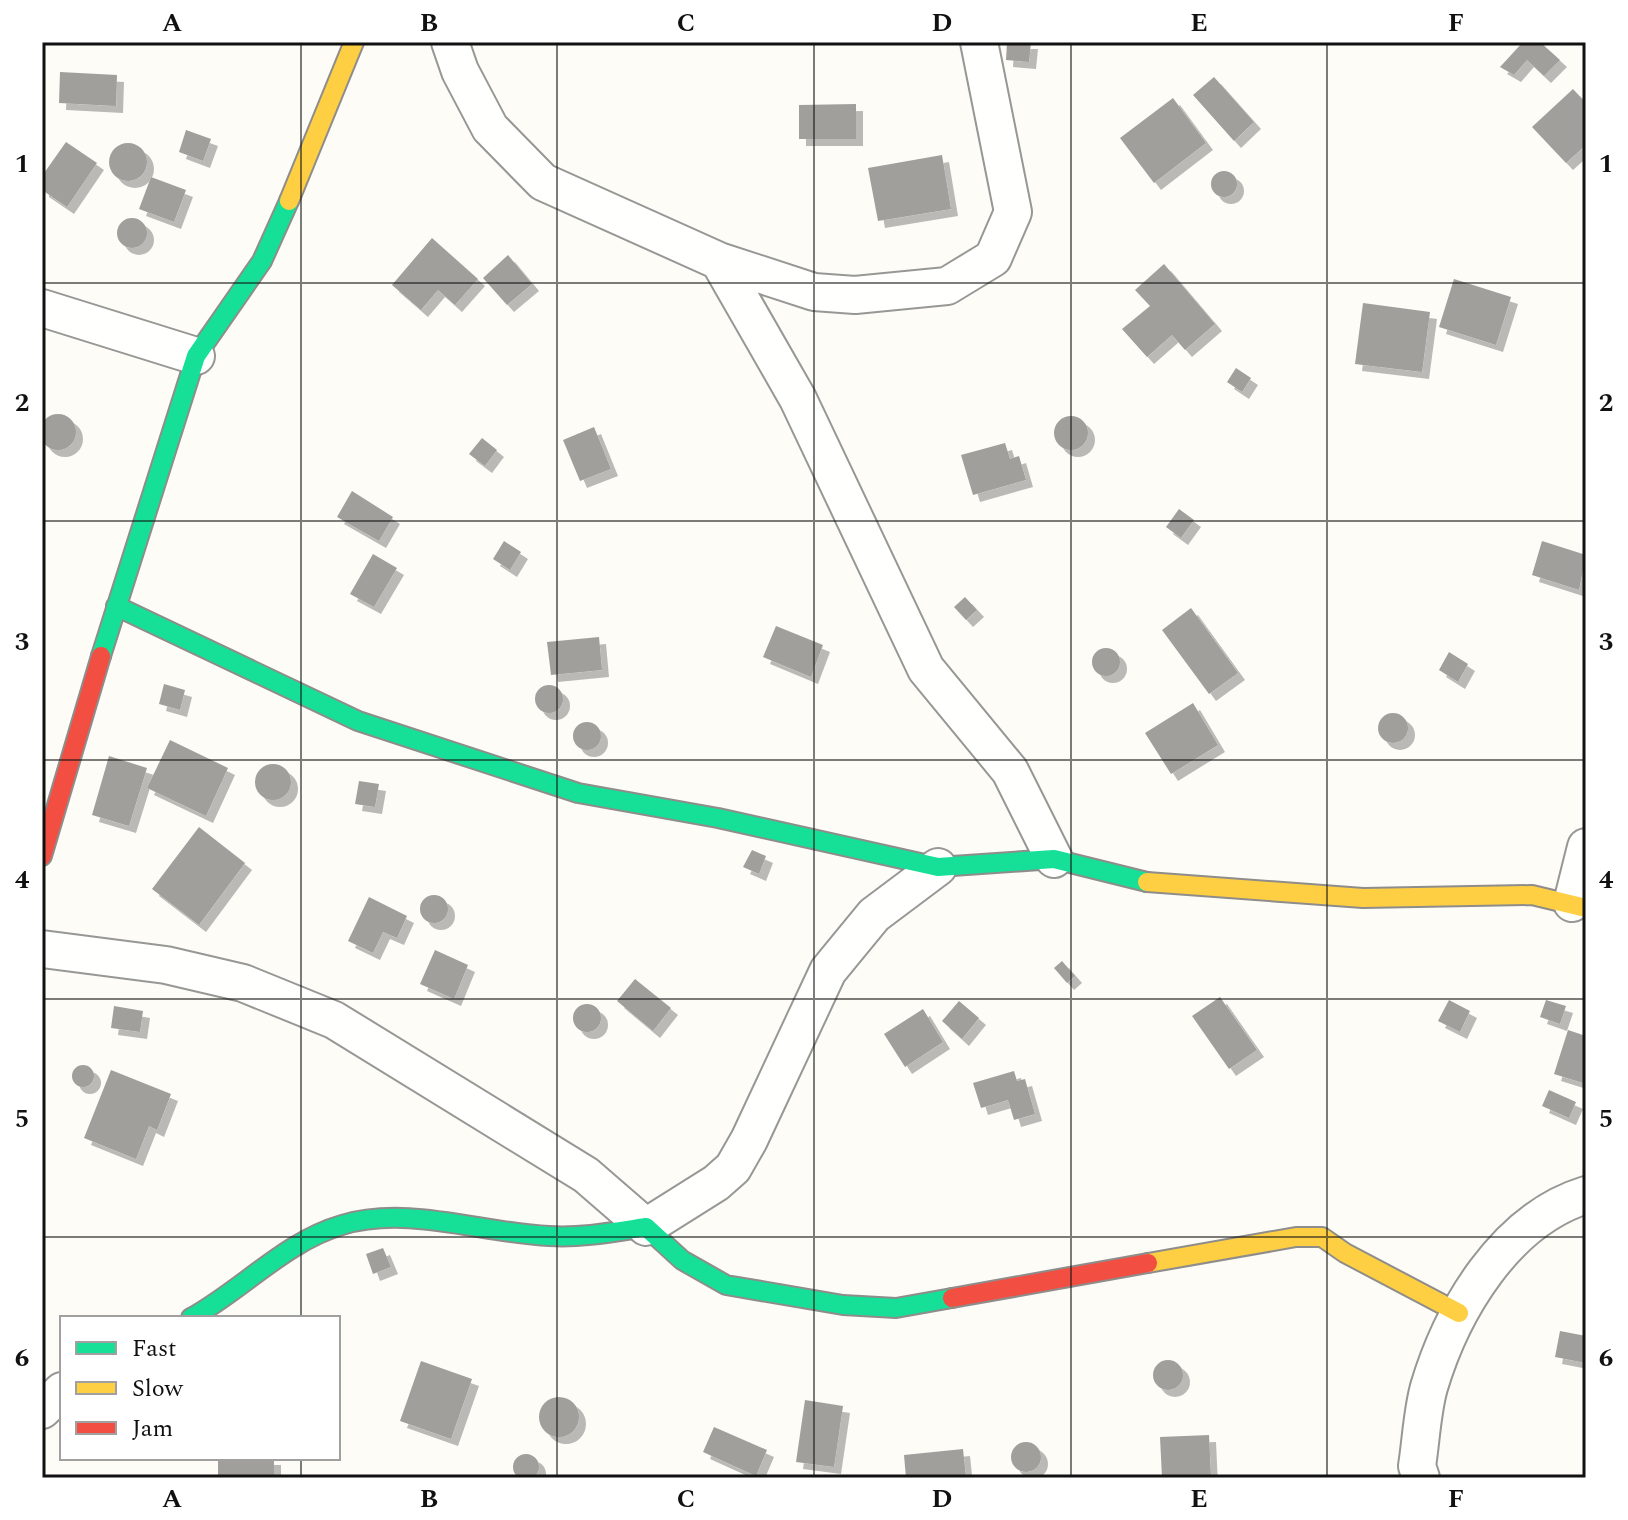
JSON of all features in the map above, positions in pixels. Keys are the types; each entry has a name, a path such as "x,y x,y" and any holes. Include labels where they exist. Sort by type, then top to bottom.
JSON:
{"street":[{"path":"42,856 116,606 196,356 262,261 314,145 354,42"},
{"path":"450,42 460,71 490,128 543,182 719,261 814,292 855,295 947,286 993,258 1013,212 979,42"},
{"path":"719,261 798,399 926,669 1010,771 1054,859"},
{"path":"42,308 196,356"},
{"path":"116,606 358,721 578,793 718,818 938,867 1054,859 1161,886 1363,898 1532,895 1579,905 1586,847"},
{"path":"195,1316 217,1306 297,1248 340,1225 373,1218 572,1237 646,1227 716,1183 733,1168 828,971 874,915 938,867"},
{"path":"42,949 166,965 243,983 334,1020 586,1175 682,1260 726,1285 843,1305 896,1308 1280,1240 1322,1237 1345,1253 1459,1313"},
{"path":"1421,1478 1417,1466 1429,1388 1459,1313 1506,1246 1561,1203 1586,1195"},
{"path":"42,1410 60,1393"}],"building":[{"path":"1007,42 1031,42 1029,62 1006,60"},
{"path":"1523,42 1540,42 1560,60 1544,76 1527,60 1514,75 1500,67"},
{"path":"60,72 117,75 116,106 59,103"},
{"path":"1214,77 1254,122 1234,141 1193,95"},
{"path":"1573,89 1586,103 1586,145 1566,163 1532,127"},
{"path":"1173,98 1206,143 1154,183 1120,138"},
{"path":"856,104 856,139 799,139 799,105"},
{"path":"186,130 211,139 203,161 179,152"},
{"path":"66,142 97,163 67,207 42,190 42,176"},
{"path":"128,143 141,149 147,162 141,175 128,181 115,175 109,162 115,149"},
{"path":"942,155 951,209 878,221 868,168"},
{"path":"1224,171 1233,175 1237,184 1233,193 1224,197 1215,193 1211,184 1215,175"},
{"path":"151,177 186,190 174,222 139,209"},
{"path":"132,218 143,222 147,233 143,244 132,248 121,244 117,233 121,222"},
{"path":"432,238 478,279 455,305 438,290 421,310 392,285"},
{"path":"508,255 532,284 507,305 483,278"},
{"path":"1164,264 1215,324 1185,350 1172,335 1147,357 1122,329 1150,306 1135,290"},
{"path":"1454,279 1511,297 1496,345 1439,327"},
{"path":"1363,303 1430,312 1422,372 1355,364"},
{"path":"1236,368 1251,378 1242,392 1227,382"},
{"path":"58,414 71,419 76,432 71,445 58,450 45,445 40,432 45,419"},
{"path":"1071,416 1083,421 1088,433 1083,445 1071,450 1059,445 1054,433 1059,421"},
{"path":"594,427 611,469 580,481 563,440"},
{"path":"482,438 497,450 485,466 469,454"},
{"path":"1005,443 1010,459 1019,456 1026,480 973,495 961,455"},
{"path":"352,491 393,517 379,541 337,517"},
{"path":"1179,509 1194,520 1181,538 1166,527"},
{"path":"504,541 521,552 510,570 493,559"},
{"path":"1542,541 1586,555 1579,590 1532,575"},
{"path":"373,554 397,568 374,607 350,594"},
{"path":"965,597 977,610 966,620 954,607"},
{"path":"1191,608 1238,673 1209,694 1162,630"},
{"path":"776,626 823,645 811,677 763,657"},
{"path":"599,637 602,670 551,675 547,642"},
{"path":"1106,648 1116,652 1120,662 1116,672 1106,676 1096,672 1092,662 1096,652"},
{"path":"1449,652 1468,664 1458,682 1439,670"},
{"path":"164,684 185,690 180,710 159,704"},
{"path":"549,685 559,689 563,699 559,709 549,713 539,709 535,699 539,689"},
{"path":"1193,703 1218,745 1171,774 1145,733"},
{"path":"1393,713 1404,717 1408,728 1404,739 1393,743 1382,739 1378,728 1382,717"},
{"path":"587,722 597,726 601,736 597,746 587,750 577,746 573,736 577,726"},
{"path":"170,740 228,768 206,816 147,788"},
{"path":"109,756 147,768 129,826 92,815"},
{"path":"273,764 286,769 291,782 286,795 273,800 260,795 255,782 260,769"},
{"path":"359,781 379,784 375,807 355,804"},
{"path":"199,827 245,863 199,925 152,889"},
{"path":"752,850 766,856 759,874 743,867"},
{"path":"434,895 444,899 448,909 444,919 434,923 424,919 420,909 424,899"},
{"path":"369,897 407,916 397,938 383,932 373,953 348,941"},
{"path":"435,950 468,965 454,999 420,984"},
{"path":"1062,961 1075,976 1067,983 1054,968"},
{"path":"635,979 671,1008 653,1031 617,1001"},
{"path":"1220,997 1257,1050 1229,1069 1192,1016"},
{"path":"1449,1000 1470,1011 1460,1032 1438,1021"},
{"path":"1546,1000 1566,1006 1560,1024 1540,1017"},
{"path":"959,1001 979,1018 962,1039 942,1021"},
{"path":"587,1004 597,1008 601,1018 597,1028 587,1032 577,1028 573,1018 577,1008"},
{"path":"114,1006 143,1011 140,1032 111,1028"},
{"path":"923,1009 943,1042 905,1067 884,1034"},
{"path":"1568,1030 1586,1036 1586,1084 1554,1074"},
{"path":"83,1065 91,1068 94,1076 91,1084 83,1087 75,1084 72,1076 75,1068"},
{"path":"111,1070 171,1094 157,1130 149,1126 136,1159 84,1138"},
{"path":"1014,1071 1017,1081 1025,1079 1035,1114 1014,1120 1008,1100 981,1108 973,1083"},
{"path":"1549,1090 1576,1102 1569,1118 1542,1106"},
{"path":"383,1248 391,1267 373,1274 366,1254"},
{"path":"1560,1331 1586,1336 1586,1363 1555,1357"},
{"path":"1168,1360 1179,1364 1183,1375 1179,1386 1168,1390 1157,1386 1153,1375 1157,1364"},
{"path":"421,1361 472,1379 451,1439 400,1421"},
{"path":"559,1397 573,1403 579,1417 573,1431 559,1437 545,1431 539,1417 545,1403"},
{"path":"805,1400 843,1406 834,1467 796,1462"},
{"path":"714,1427 767,1450 756,1476 703,1452"},
{"path":"1209,1435 1211,1478 1162,1478 1160,1437"},
{"path":"1026,1442 1032,1443 1040,1451 1040,1463 1032,1471 1026,1472 1020,1471 1012,1463 1011,1457 1012,1451 1020,1443"},
{"path":"963,1449 966,1478 906,1478 904,1455"},
{"path":"526,1454 536,1457 539,1467 536,1477 526,1480 516,1477 513,1467 516,1457"},
{"path":"218,1460 274,1460 274,1478 218,1478"}],"traffic: fast":[{"path":"101,656 196,356 262,261 289,201"},
{"path":"116,606 358,721 578,793 718,818 938,867 1054,859 1147,882"},
{"path":"194,1316 283,1254 322,1232 367,1220 393,1218 549,1236 646,1227 682,1260 726,1285 843,1305 896,1308 952,1298"}],"traffic: slow":[{"path":"289,201 354,42"},
{"path":"1147,882 1363,898 1532,895 1586,908"},
{"path":"1148,1263 1296,1237 1322,1237 1345,1253 1459,1313"}],"traffic: jam":[{"path":"42,856 101,656"},
{"path":"952,1298 1148,1263"}]}
